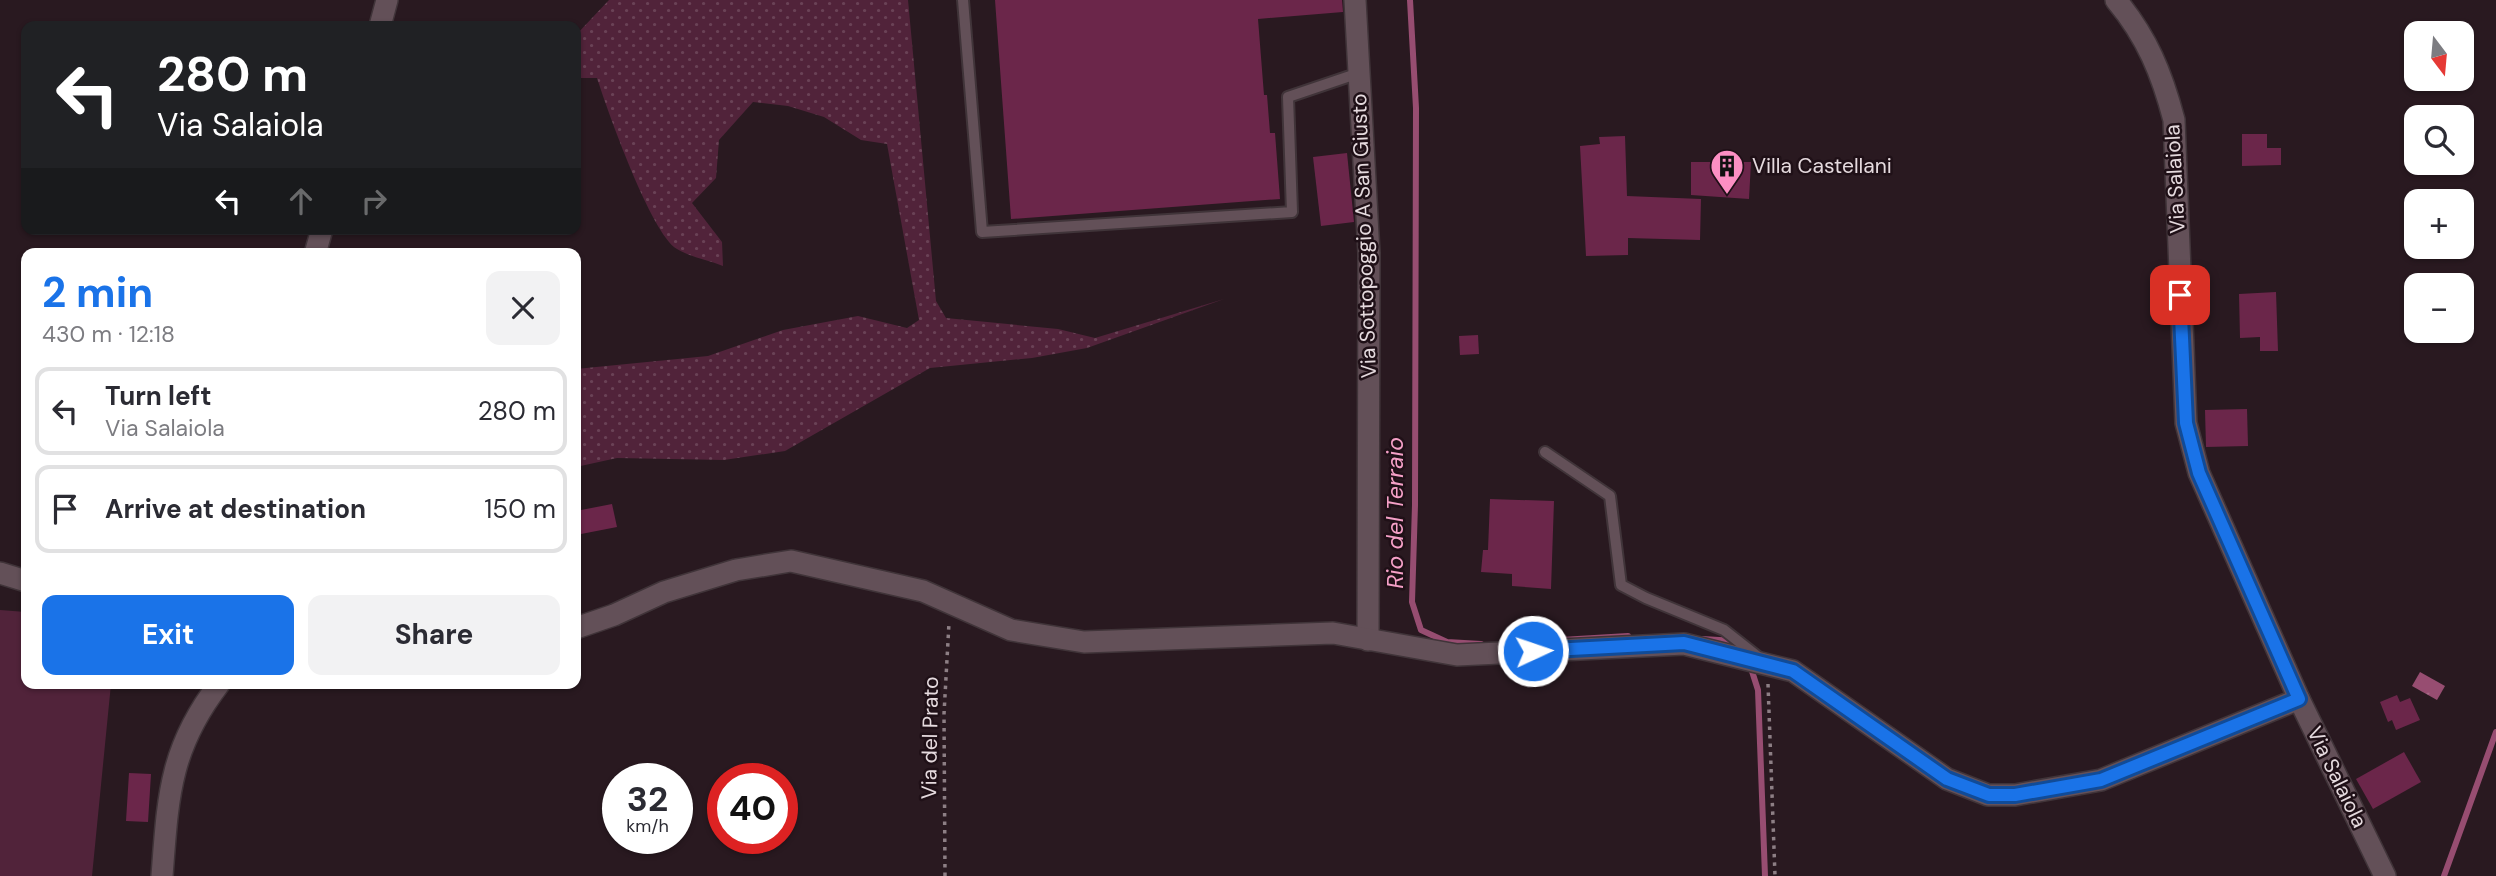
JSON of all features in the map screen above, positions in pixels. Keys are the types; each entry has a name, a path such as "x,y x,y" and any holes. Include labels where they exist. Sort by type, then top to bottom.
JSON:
{"street":[{"path":"381,21 387,0"},
{"name":"Via Sottopoggio A San Giusto","path":"1354,0 1369,253 1368,640"},
{"name":"Via Salaiola","path":"2116,0 2137,25 2161,73 2174,120 2186,423 2199,473 2299,699 2385,876"},
{"path":"581,626 614,615 664,592 724,573 790,561 922,591 950,600 1012,630 1084,642 1333,634 1457,654 1684,643 1793,671 1947,779 1989,795 2015,795 2101,780 2299,699"},
{"path":"0,573 21,579"},
{"path":"162,876 169,790 186,735 216,689"}],"lane":[{"path":"963,0 982,232 1292,212 1289,97 1359,73"},
{"path":"1545,452 1610,496 1621,584 1646,598 1724,630 1768,665"}],"path":[{"name":"Via del Prato","path":"945,876 944,714 950,600"},
{"path":"1768,665 1775,876"}],"shaded area":[{"path":"609,0 908,0 936,301 946,318 1058,329 1095,338 1224,299 1087,348 1032,358 930,368 785,451 724,460 617,458 581,466 581,369 708,356 783,330 858,316 907,328 919,320 887,144 861,140 824,117 788,106 753,102 719,140 716,178 692,203 722,242 723,266 682,252 667,239 643,196 597,78 581,78 581,30"},
{"path":"0,610 21,612 21,689 111,689 92,876 0,876"}],"water":[{"path":"2420,672 2445,686 2437,700 2412,686"}],"building":[{"path":"995,0 1342,0 1343,12 1258,19 1264,95 1267,95 1270,133 1275,133 1280,199 1011,219"},
{"path":"2242,134 2267,134 2267,148 2281,148 2281,165 2242,166"},
{"name":"Villa Castellani","path":"1625,136 1627,196 1701,199 1700,240 1628,238 1628,255 1586,256 1580,146 1600,144 1599,137"},
{"path":"1347,153 1354,222 1321,226 1313,157"},
{"path":"1691,162 1751,162 1749,199 1691,195"},
{"path":"2276,292 2278,351 2260,351 2260,337 2240,338 2239,294"},
{"path":"1478,335 1479,354 1460,355 1459,336"},
{"path":"2247,409 2248,446 2206,447 2205,410"},
{"path":"1490,499 1554,501 1551,589 1512,586 1512,574 1481,572 1483,550 1488,550"},
{"path":"612,504 617,527 581,534 581,510"},
{"path":"2397,695 2400,702 2410,698 2420,720 2396,730 2392,720 2388,722 2380,702"},
{"path":"2404,752 2421,782 2373,809 2356,779"},
{"path":"129,773 151,774 148,822 126,821"}],"waterway":[{"name":"Rio del Terraio","path":"1410,0 1416,108 1415,505 1412,602 1421,630 1447,642 1481,644"},
{"name":"Rio del Terraio","path":"1544,641 1628,636"},
{"name":"Rio del Terraio","path":"1702,639 1736,641"},
{"name":"Rio del Terraio","path":"1750,665 1758,690 1765,876"},
{"path":"2444,876 2496,732"}],"place":[{"name":"Villa Castellani","path":"1727,196"}],"route":[{"path":"1533,651 1684,643 1793,671 1886,739 1947,779 1989,795 2015,795 2101,780 2189,747 2299,699 2199,473 2186,423 2180,295"}]}
